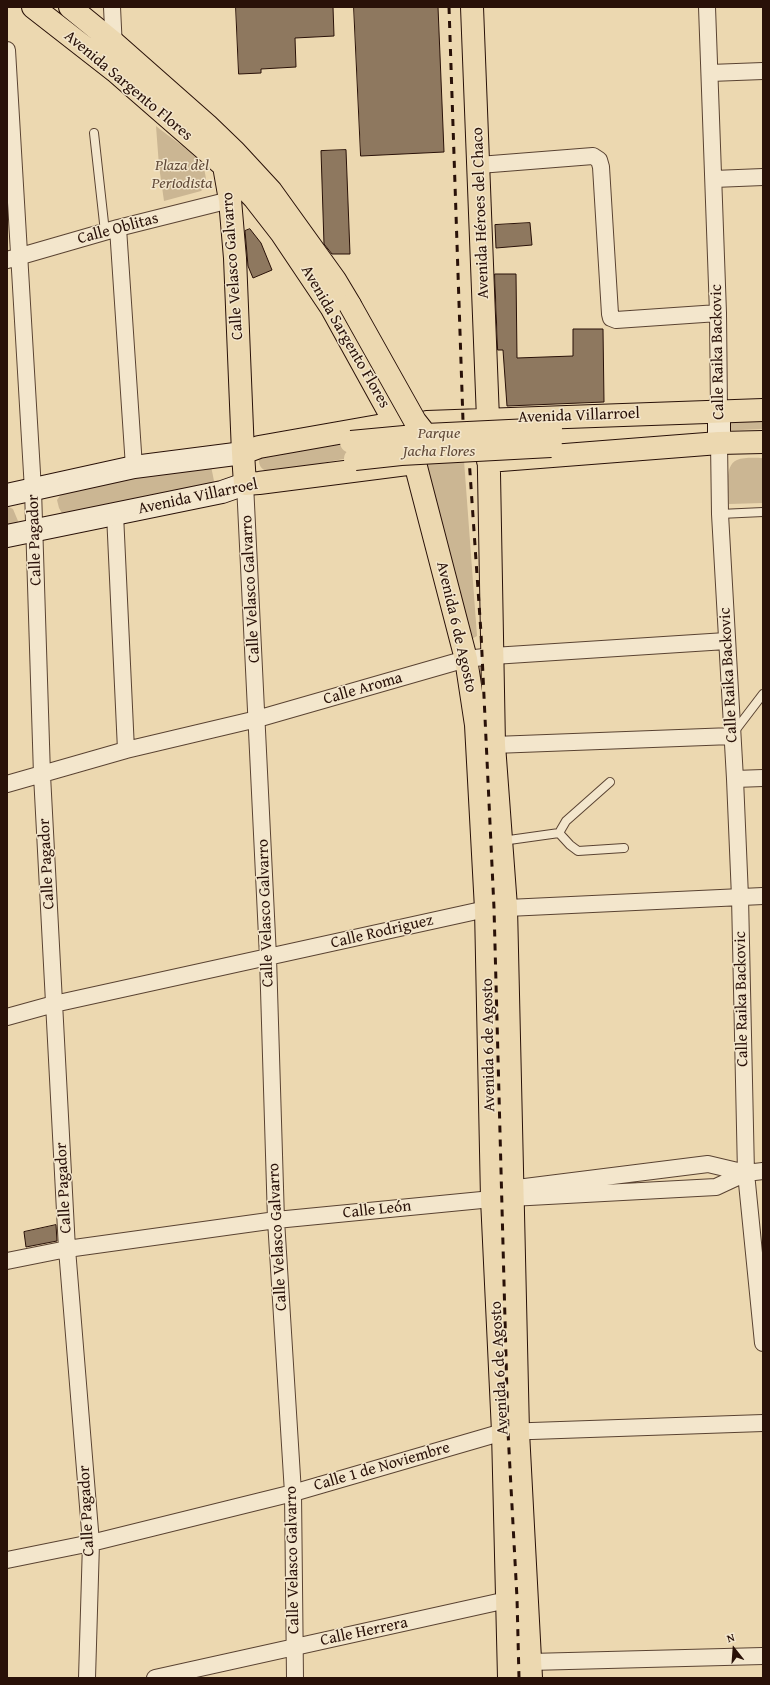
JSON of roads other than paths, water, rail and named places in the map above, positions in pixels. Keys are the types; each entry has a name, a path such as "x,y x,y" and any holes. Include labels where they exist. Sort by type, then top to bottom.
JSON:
{"main road":[{"name":"Avenida Sargento Flores","path":"33,7 271,191 335,280 415,421 426,435"},
{"name":"Avenida Sargento Flores","path":"70,7 113,42 207,125 254,198 282,234 331,307 400,432"},
{"name":"Avenida Héroes del Chaco","path":"472,7 488,419"},
{"name":"Calle Velasco Galvarro","path":"230,159 230,200 235,266 242,453 246,484"},
{"name":"Avenida Villarroel","path":"7,495 134,468 242,453 259,447 400,432 405,434 410,429 427,422 763,410"},
{"path":"242,453 258,456 353,450 401,454 685,424 720,411"},
{"name":"Calle Raika Backovic","path":"720,411 720,443"},
{"name":"Avenida 6 de Agosto","path":"488,419 494,745 501,841 496,908"},
{"name":"Avenida 6 de Agosto","path":"400,432 415,463 466,659 476,725 496,908 506,1195 510,1432 516,1598 509,1678"},
{"path":"246,484 264,475 353,450 426,435 681,440 720,443"},
{"path":"488,461 720,443 763,442"},
{"name":"Avenida Villarroel","path":"7,536 222,492 246,484 259,484 415,463"},
{"name":"Avenida 6 de Agosto","path":"516,1598 530,1670"}],"street":[{"path":"112,7 115,71"},
{"name":"Calle Raika Backovic","path":"707,7 714,178 720,411"},
{"name":"Calle Pagador","path":"7,50 13,259 33,490 42,775 67,1249 91,1543 87,1678"},
{"path":"710,73 763,71"},
{"path":"479,165 593,156 599,160 601,167 611,318 616,320 718,313"},
{"path":"714,178 763,177"},
{"name":"Calle Oblitas","path":"13,259 111,230 230,200"},
{"path":"111,230 134,468"},
{"name":"Calle Raika Backovic","path":"720,443 720,514 740,897 746,1173 763,1343"},
{"name":"Calle Velasco Galvarro","path":"246,484 268,958 276,1220 293,1493 295,1678"},
{"path":"115,514 126,750"},
{"name":"Calle Aroma","path":"7,784 126,750 257,719 466,659 726,641"},
{"path":"494,745 732,736"},
{"path":"735,779 763,778"},
{"name":"Calle Rodriguez","path":"7,1017 54,1004 496,908 763,896"},
{"name":"Calle León","path":"7,1261 67,1249 276,1220 506,1195 708,1164 746,1173"},
{"name":"Calle León","path":"506,1195 716,1187 746,1173 763,1171"},
{"name":"Calle 1 de Noviembre","path":"7,1560 91,1543 293,1493 510,1432 763,1423"},
{"name":"Calle Herrera","path":"155,1678 516,1598"},
{"path":"530,1670 763,1656"}],"lane":[{"path":"94,132 111,230"},
{"path":"720,514 761,513"},
{"path":"732,736 763,694"},
{"path":"559,833 566,821 610,782"},
{"path":"501,841 559,833"},
{"path":"559,833 570,846 578,851 624,848"}],"railway":[{"path":"449,7 463,421 469,458 481,633 494,908 508,1432 517,1598 519,1678"}],"park label":[{"name":"Plaza del Periodista","path":"182,175"},
{"name":"Parque Jacha Flores","path":"439,443"}]}
